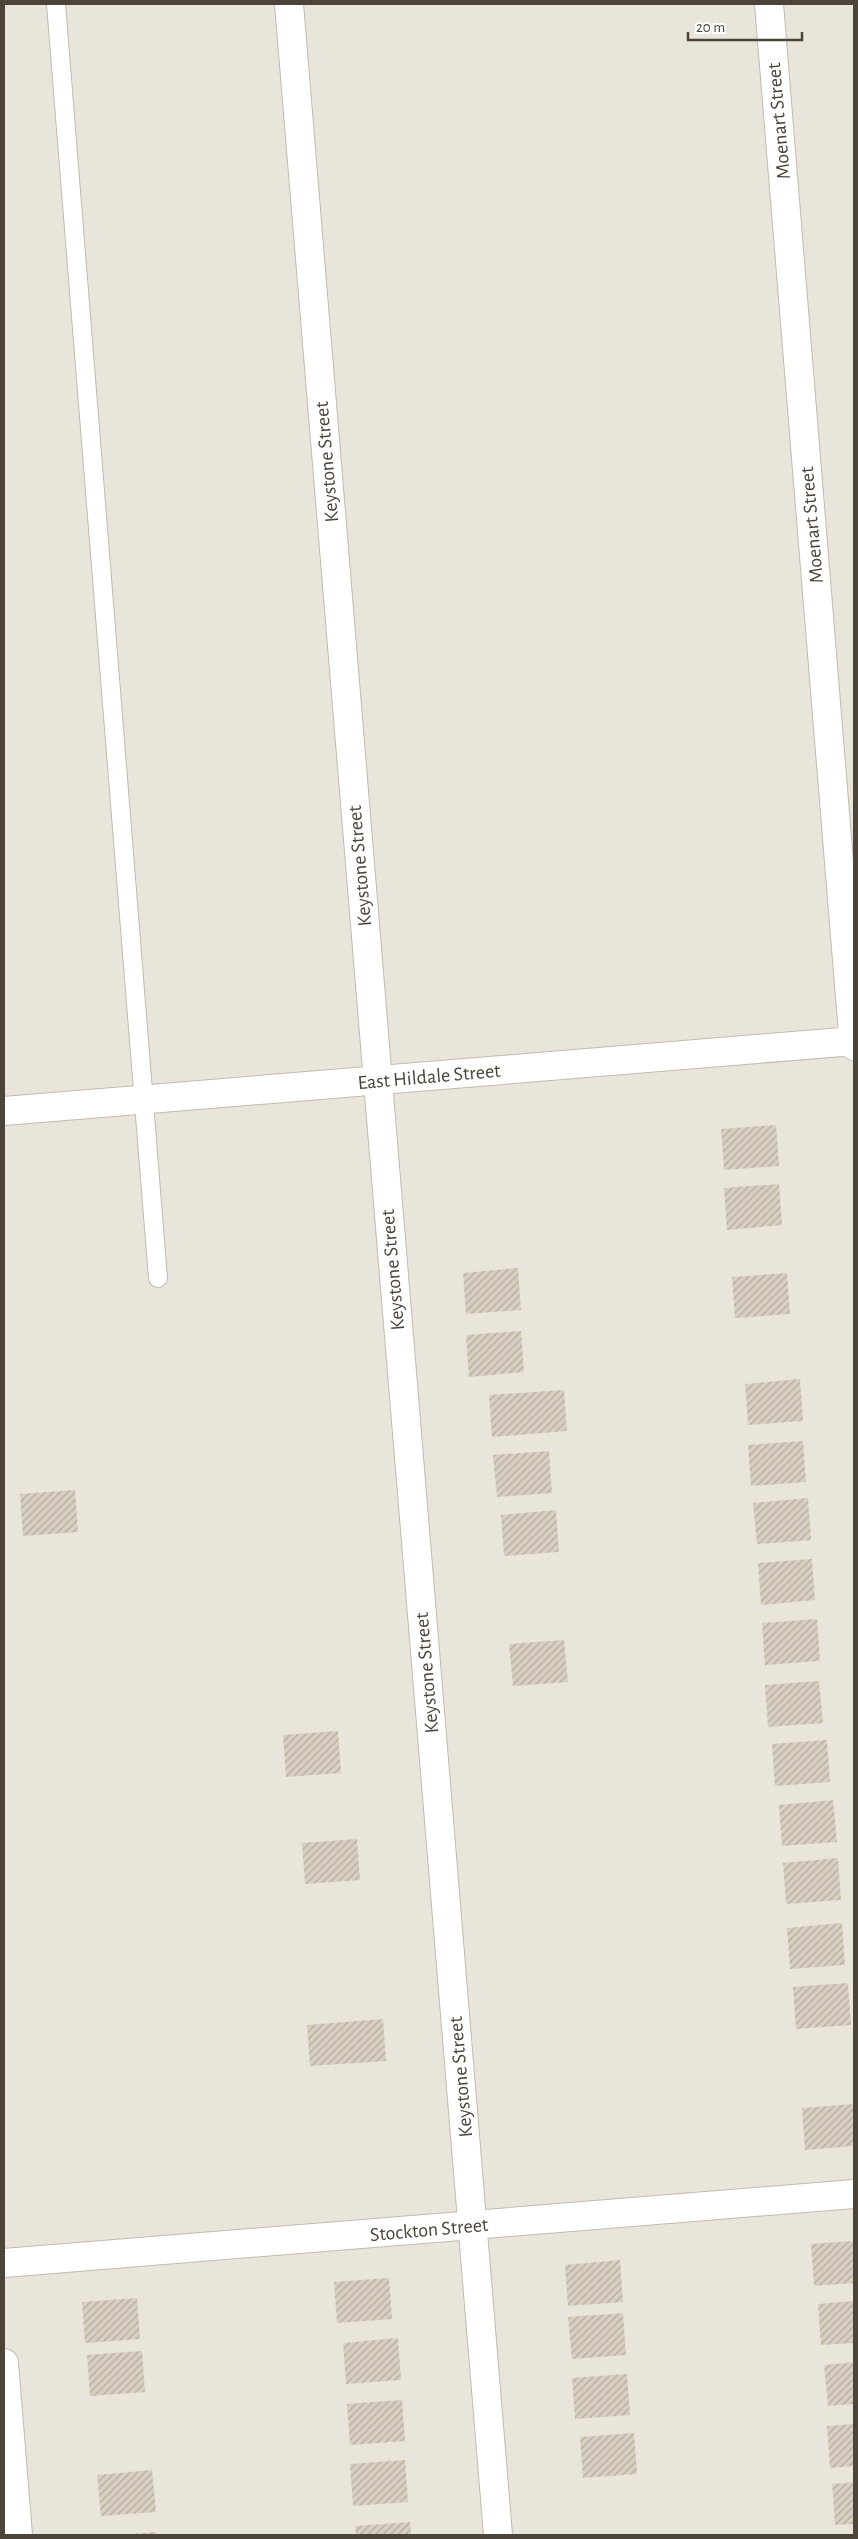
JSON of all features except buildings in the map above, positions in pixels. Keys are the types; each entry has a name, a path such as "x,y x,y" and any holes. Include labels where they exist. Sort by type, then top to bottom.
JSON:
{"street":[{"name":"Keystone Street","path":"288,4 498,2535"},
{"name":"Moenart Street","path":"769,4 854,1046"},
{"name":"East Hildale Street","path":"4,1111 854,1041"},
{"name":"Stockton Street","path":"4,2263 854,2194"},
{"path":"4,2362 18,2535"}],"lane":[{"path":"56,4 158,1278"}],"shaded area":[{"path":"4,4 854,4 854,2535 4,2535"}]}
